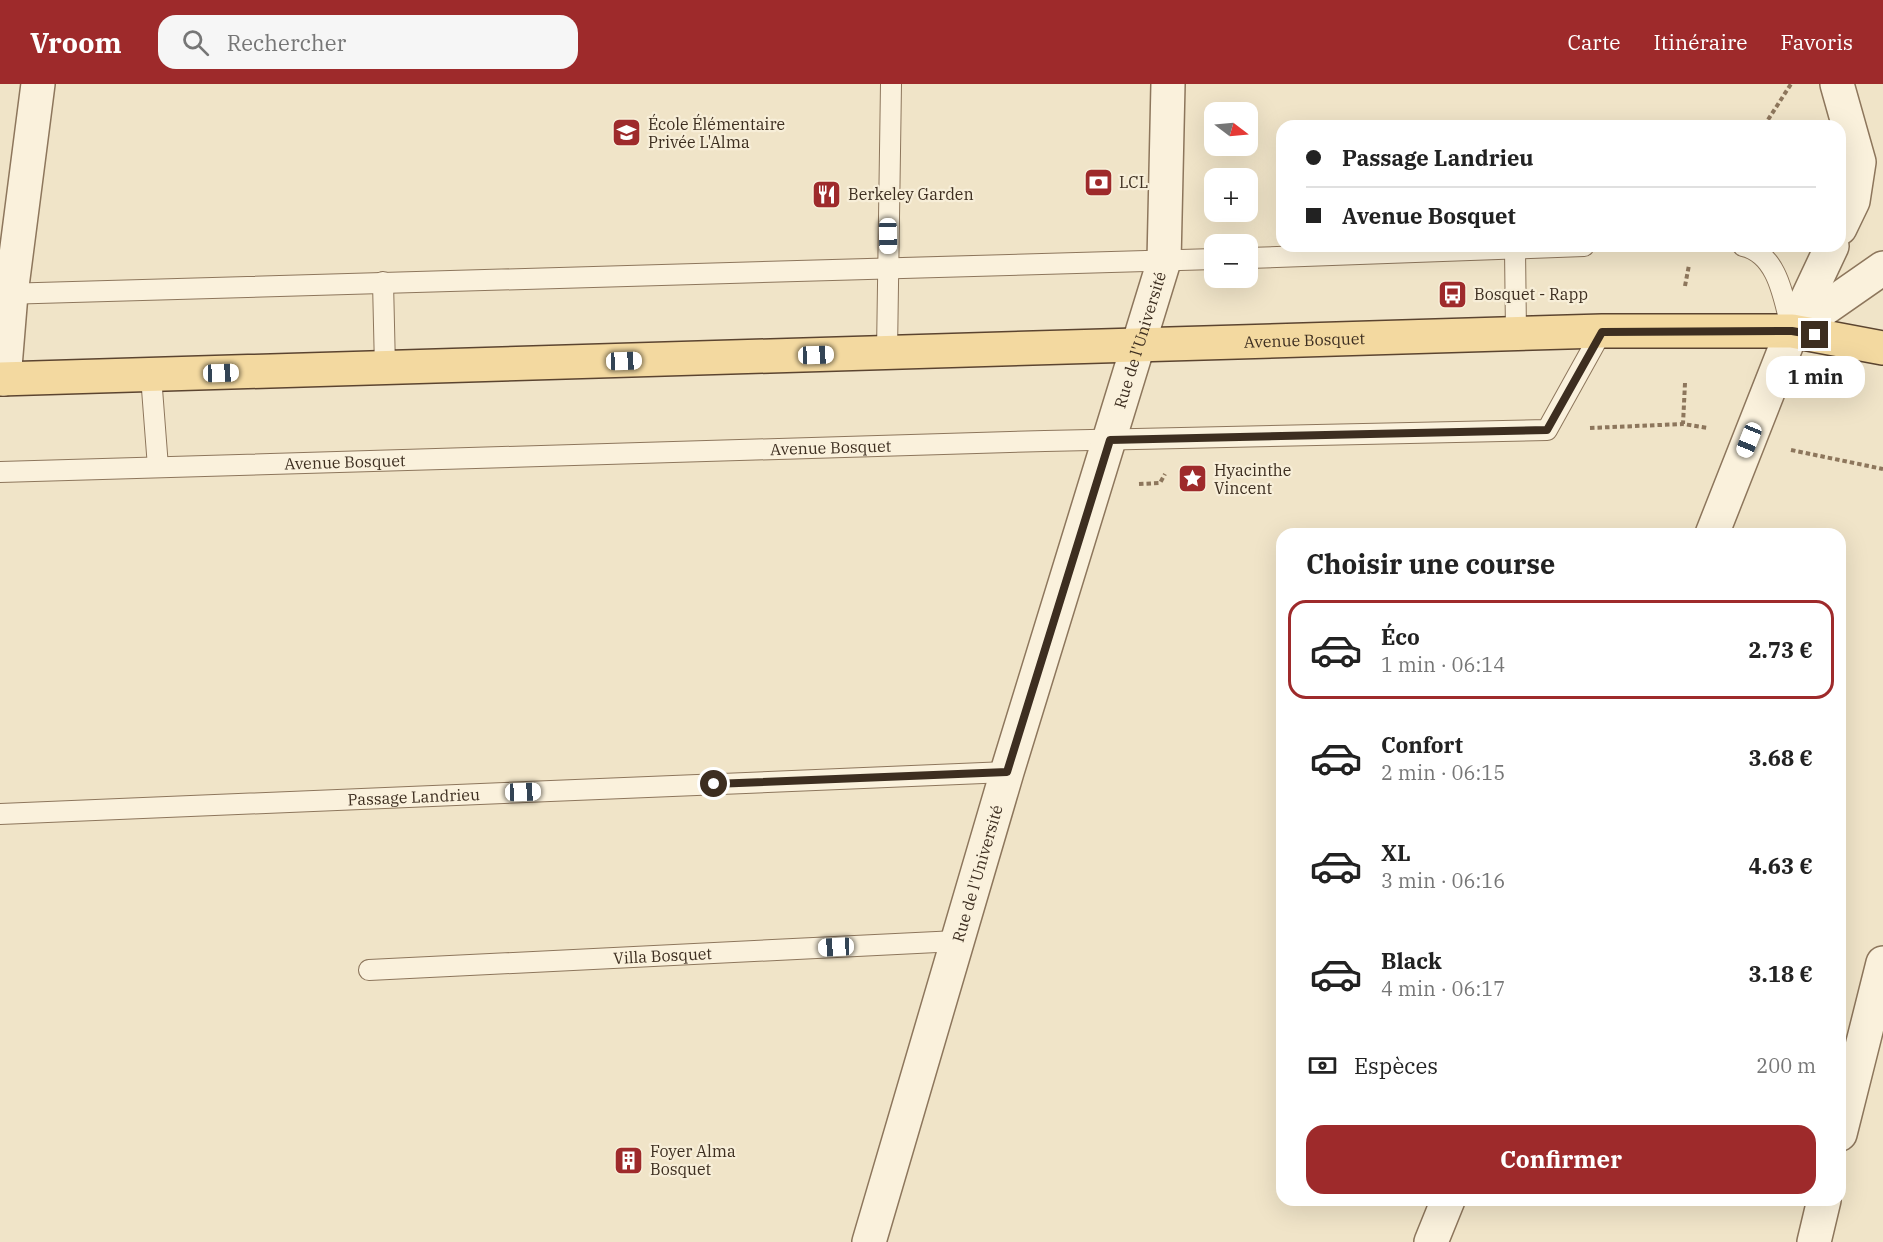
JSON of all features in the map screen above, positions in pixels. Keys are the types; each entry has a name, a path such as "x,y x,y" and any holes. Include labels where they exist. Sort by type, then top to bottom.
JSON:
{"main road":[{"name":"Avenue Bosquet","path":"2,379 1516,333 1792,331 1883,348"}],"street":[{"path":"2,379 6,294 38,84"},
{"name":"Rue de l'Université","path":"869,1242 1007,772 1164,261 1168,84"},
{"path":"1837,84 1859,162 1853,201 1846,216"},
{"path":"1714,528 1792,331 1829,252"},
{"path":"1792,331 1883,268"},
{"path":"1846,1110 1883,963"},
{"path":"1431,1242 1446,1206"},
{"path":"1814,1242 1823,1206"}],"lane":[{"path":"887,352 891,84"},
{"path":"1258,258 1426,252"},
{"path":"1515,252 1516,333"},
{"path":"1755,252 1775,270 1792,331"},
{"path":"6,294 1204,259"},
{"path":"383,282 385,368"},
{"path":"1547,430 1602,332"},
{"path":"151,376 158,467"},
{"name":"Avenue Bosquet","path":"0,472 1110,440 1547,430"},
{"name":"Passage Landrieu","path":"0,814 1007,772"},
{"name":"Villa Bosquet","path":"369,970 957,941"}],"path":[{"path":"1768,120 1791,84"},
{"path":"1685,286 1689,265"},
{"path":"1683,424 1685,383"},
{"path":"1547,430 1683,424 1714,430"},
{"path":"1789,450 1883,469"},
{"path":"1134,484 1160,483 1168,468"}],"place":[{"name":"École Élémentaire Privée L'Alma","path":"627,133"},
{"name":"LCL","path":"1098,182"},
{"name":"Berkeley Garden","path":"827,194"},
{"name":"Bosquet - Rapp","path":"1453,294"},
{"name":"Hyacinthe Vincent","path":"1193,479"},
{"name":"Foyer Alma Bosquet","path":"629,1160"}],"route":[{"path":"714,784 1007,772 1110,440 1547,430 1602,332 1792,331 1815,335"}]}
